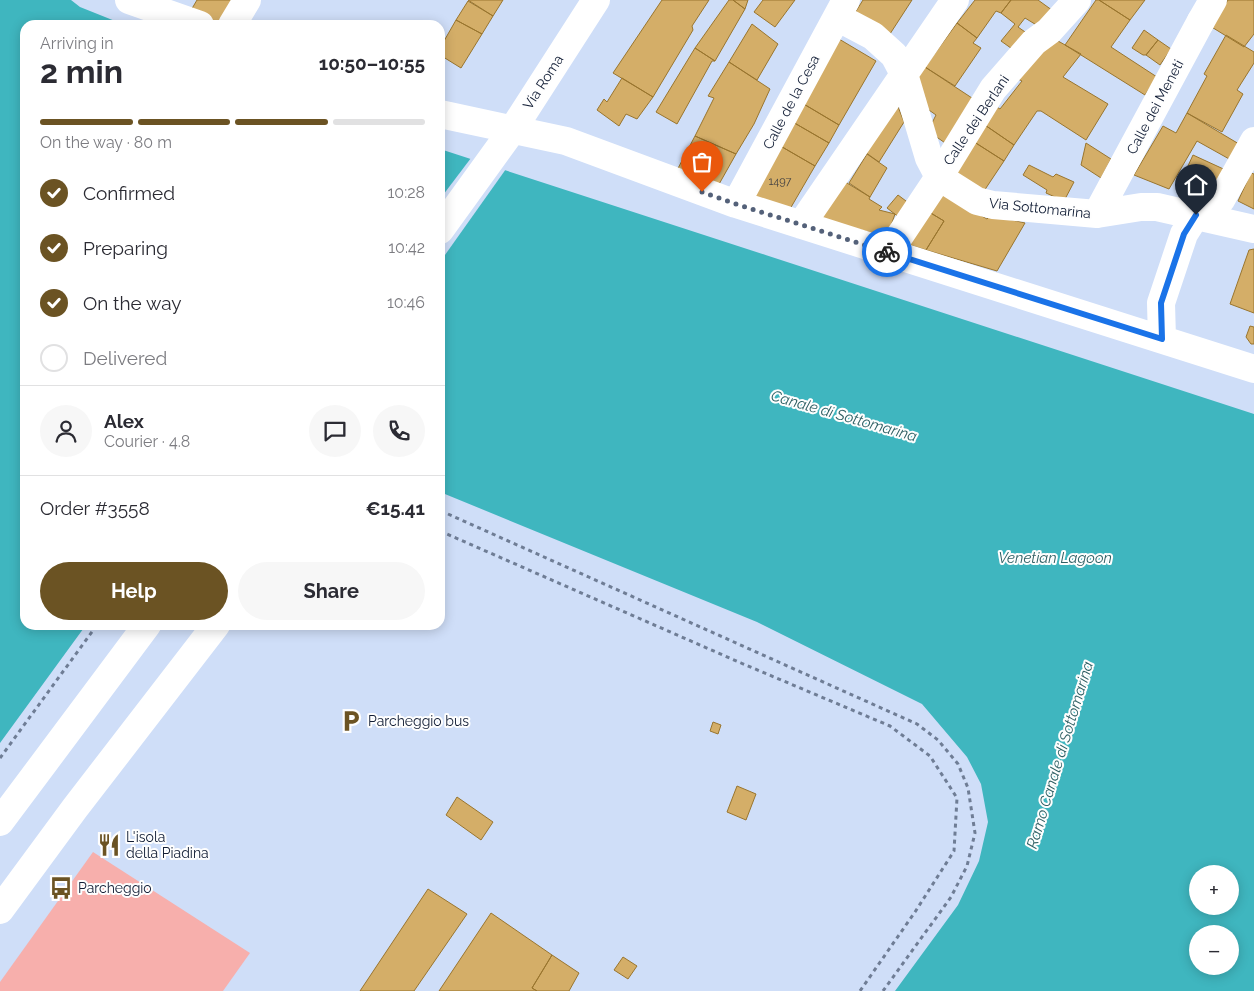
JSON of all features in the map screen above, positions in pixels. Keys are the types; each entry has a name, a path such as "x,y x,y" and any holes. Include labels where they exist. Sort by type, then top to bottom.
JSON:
{"street":[{"path":"129,0 186,20"},
{"path":"235,20 247,0"},
{"name":"Via Roma","path":"445,223 513,129 596,0"},
{"path":"801,225 955,0"},
{"name":"Calle dei Berlani","path":"889,252 994,89 1034,42 1050,31 1077,0"},
{"path":"841,9 894,56 904,74 929,158 939,177"},
{"name":"Calle de la Cesa","path":"736,204 841,9"},
{"name":"Calle dei Meneti","path":"1097,214 1207,10"},
{"path":"445,115 566,141 736,204 1254,369"},
{"path":"1162,339 1161,303 1184,234 1196,215 1221,200 1254,141"},
{"name":"Via Sottomarina","path":"939,177 977,201 994,205 1097,214 1141,207 1157,207 1254,229"},
{"path":"0,822 143,630"},
{"path":"0,910 75,808 212,630"}],"path":[{"path":"445,514 917,724 938,740 958,764 968,788 975,833 967,866 951,897 882,991"},
{"path":"445,533 890,726 930,756 957,798 954,851 915,912 860,991"},
{"path":"0,758 93,630"}],"shaded area":[{"path":"93,852 250,953 223,991 0,991 0,982"}],"water":[{"path":"0,0 71,0 80,7 112,20 20,20 20,630 82,630 0,743"},
{"name":"Venetian Lagoon","path":"445,151 1254,414 1254,991 895,991 958,905 979,861 988,822 981,784 967,757 922,704 757,622 445,494"}],"pier":[{"path":"471,158 506,169 445,255 445,192"}],"building":[{"path":"197,0 243,0 232,20 194,20 187,17"},
{"path":"468,0 503,0 493,16"},
{"path":"662,0 709,0 692,26 693,30 653,97 613,73"},
{"path":"729,0 733,0 745,9 715,61 695,48"},
{"path":"733,0 748,0 745,9"},
{"path":"763,0 795,0 775,27 754,12"},
{"path":"863,0 912,0 888,37 853,16"},
{"path":"975,0 1011,0 1001,13 996,11 977,38 957,23"},
{"path":"1011,0 1038,0 1056,13 1043,29 1025,18 1018,27 1028,34 1015,51 1001,41 1015,24 1001,13"},
{"path":"1096,0 1099,0 1130,20 1111,47 1157,77 1145,95 1065,45"},
{"path":"1099,0 1145,0 1130,20"},
{"path":"1228,0 1254,0 1254,34 1244,47 1210,26"},
{"path":"468,1 493,16 482,34 456,20"},
{"path":"456,20 482,34 461,68 445,58 445,39"},
{"path":"957,23 977,38 973,43 981,48 955,86 925,67"},
{"path":"752,24 778,44 757,80 729,62"},
{"path":"1144,30 1158,40 1146,55 1132,48"},
{"path":"1226,35 1254,52 1254,63 1237,90 1243,94 1222,132 1187,113 1207,76 1204,74"},
{"path":"1051,37 1081,54 1063,77 1108,104 1086,140 1041,111 1037,111 1014,145 979,121 990,103 1000,109 1022,81 1014,77"},
{"path":"839,39 876,61 839,125 802,103"},
{"path":"1158,40 1171,49 1160,65 1146,55"},
{"path":"695,48 715,61 712,61 677,124 656,112"},
{"path":"729,62 770,89 754,124 736,154 695,136 714,98 708,96"},
{"path":"925,67 975,100 948,145 928,131 936,115 919,103 925,96 911,85"},
{"path":"622,78 653,97 637,119 626,114 619,126 597,110 604,99 607,102"},
{"path":"895,99 904,122 879,162 862,150"},
{"path":"802,103 839,125 829,143 791,121"},
{"path":"1187,113 1239,144 1231,160 1197,141 1169,189 1134,175 1163,126 1176,133"},
{"path":"791,121 829,143 815,166 777,144"},
{"path":"979,121 1014,145 1004,161 968,138"},
{"path":"695,136 736,154 718,186 675,174"},
{"path":"968,138 1004,161 982,194 947,171"},
{"path":"1086,143 1111,159 1101,178 1081,165"},
{"path":"777,144 815,166 790,209 746,196"},
{"path":"867,154 887,168 870,197 849,183"},
{"path":"1193,155 1230,172 1218,196 1182,179"},
{"path":"1029,165 1053,177 1056,174 1074,182 1064,201 1046,193 1047,190 1023,175"},
{"path":"1251,173 1254,174 1254,209 1238,201"},
{"path":"842,180 870,197 869,199 882,207 879,210 895,214 887,237 819,219"},
{"path":"937,190 987,219 991,215 1025,223 997,271 926,250 944,221 924,209"},
{"path":"898,195 910,204 900,218 887,208"},
{"path":"924,209 944,221 926,250 903,243"},
{"path":"1254,249 1254,313 1230,304 1249,250"},
{"path":"1250,326 1254,327 1254,344 1251,344 1246,337"},
{"path":"713,722 721,725 718,734 710,731"},
{"path":"737,786 756,794 746,820 727,812"},
{"path":"457,797 493,822 481,840 446,815"},
{"path":"428,889 467,914 414,991 360,991"},
{"path":"491,913 552,955 532,988 537,991 439,991"},
{"path":"552,955 579,973 569,991 537,991 532,988"},
{"path":"623,957 637,966 628,979 614,970"}],"way so far":[{"path":"702,192 887,252"}],"place":[{"name":"Parcheggio bus","path":"351,721"},
{"name":"L'isola della Piadina","path":"109,845"},
{"name":"Parcheggio","path":"61,888"}],"route":[{"path":"887,252 1162,339 1161,303 1184,234 1196,215"}],"water label":[{"name":"Canale di Sottomarina","path":"844,416"},
{"name":"Ramo Canale di Sottomarina","path":"1060,755"}]}
